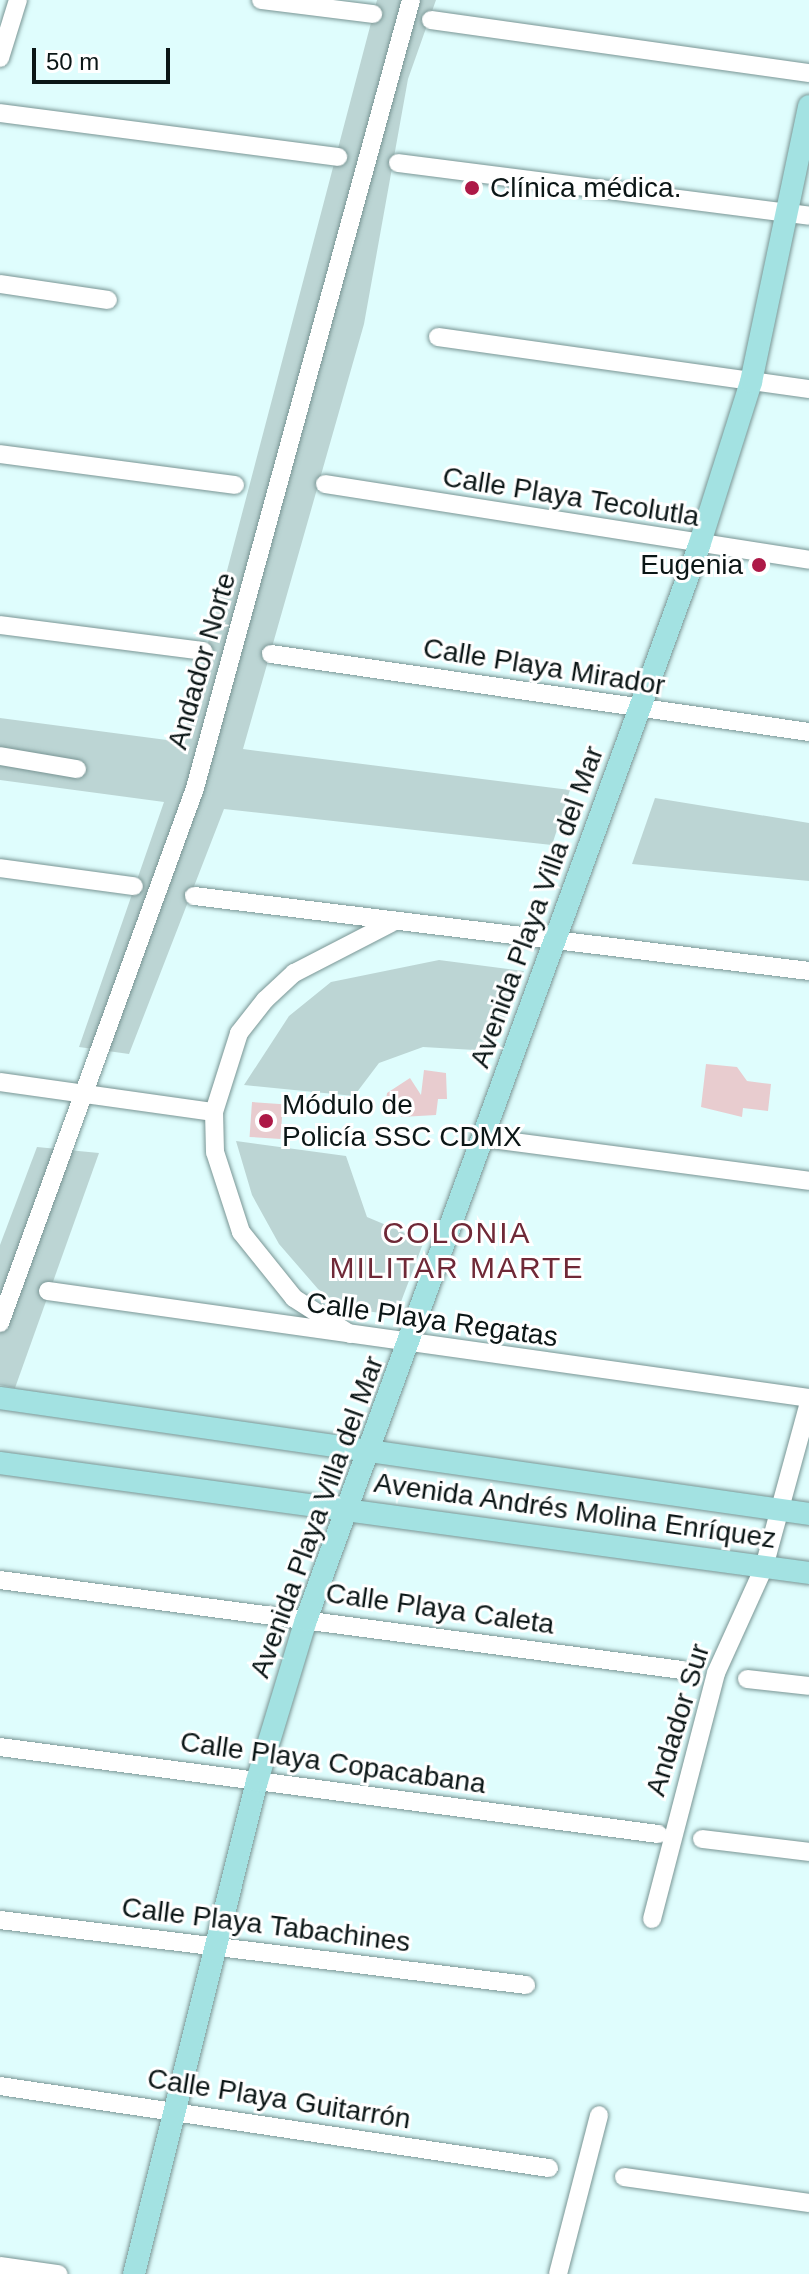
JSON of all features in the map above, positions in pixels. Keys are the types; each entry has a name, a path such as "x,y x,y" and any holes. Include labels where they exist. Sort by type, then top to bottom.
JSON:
{"main road":[{"name":"Avenida Playa Villa del Mar","path":"134,2274 257,1781 306,1620 366,1456 411,1347 699,546 751,382 799,214 809,106"},
{"name":"Avenida Andrés Molina Enríquez","path":"0,1398 366,1456 809,1514"},
{"name":"Avenida Andrés Molina Enríquez","path":"0,1463 809,1573"}],"street":[{"path":"0,58 18,0"},
{"path":"261,0 373,14"},
{"name":"Andador Norte","path":"0,1323 195,788 411,0"},
{"path":"431,20 809,73"},
{"path":"0,113 338,157"},
{"path":"398,163 799,214"},
{"path":"0,284 108,300"},
{"path":"438,337 809,389"},
{"path":"0,454 235,485"},
{"name":"Calle Playa Tecolutla","path":"325,484 699,546 809,560"},
{"path":"0,625 203,651"},
{"name":"Calle Playa Mirador","path":"271,654 809,732"},
{"path":"0,756 77,769"},
{"path":"0,868 134,886"},
{"path":"194,896 809,971"},
{"path":"355,1337 294,1298 249,1245 225,1196 214,1112 233,1044 265,1000 294,973 393,922"},
{"path":"0,1082 214,1112"},
{"path":"484,1138 809,1181"},
{"name":"Calle Playa Regatas","path":"48,1291 411,1347 809,1400"},
{"name":"Andador Sur","path":"652,1919 716,1673 764,1567 776,1511 809,1400"},
{"name":"Calle Playa Caleta","path":"0,1580 682,1670"},
{"path":"747,1679 809,1686"},
{"name":"Calle Playa Copacabana","path":"0,1747 658,1834"},
{"path":"702,1839 809,1852"},
{"name":"Calle Playa Tabachines","path":"0,1920 526,1985"},
{"name":"Calle Playa Guitarrón","path":"0,2086 549,2168"},
{"path":"558,2274 599,2115"},
{"path":"624,2177 809,2203"},
{"path":"0,2266 58,2274"}],"shaded area":[{"path":"377,0 436,0 408,79 364,324 243,749 570,790 552,845 224,809 129,1054 79,1047 164,802 0,780 0,718 182,742"},
{"path":"655,798 809,823 809,881 632,864"},
{"path":"439,960 524,971 492,1051 423,1047 379,1063 354,1096 244,1085 289,1016 331,982"},
{"path":"236,1141 346,1156 367,1217 424,1241 396,1315 343,1308 318,1289 279,1244 252,1195"},
{"path":"37,1147 99,1153 15,1388 0,1385 0,1245"}],"building":[{"path":"706,1064 737,1067 747,1081 771,1084 768,1111 743,1108 742,1117 701,1107"},
{"path":"424,1070 446,1073 447,1099 438,1099 436,1115 401,1117 401,1111 385,1109 387,1093 410,1078 421,1095"},
{"name":"Módulo de Policía SSC CDMX","path":"252,1102 283,1104 280,1139 250,1137"}],"place":[{"name":"Clínica médica.","path":"472,188"},
{"name":"Eugenia","path":"759,565"},
{"name":"Módulo de Policía SSC CDMX","path":"266,1121"}],"district":[{"name":"COLONIA MILITAR MARTE","path":"457,1250"}]}
